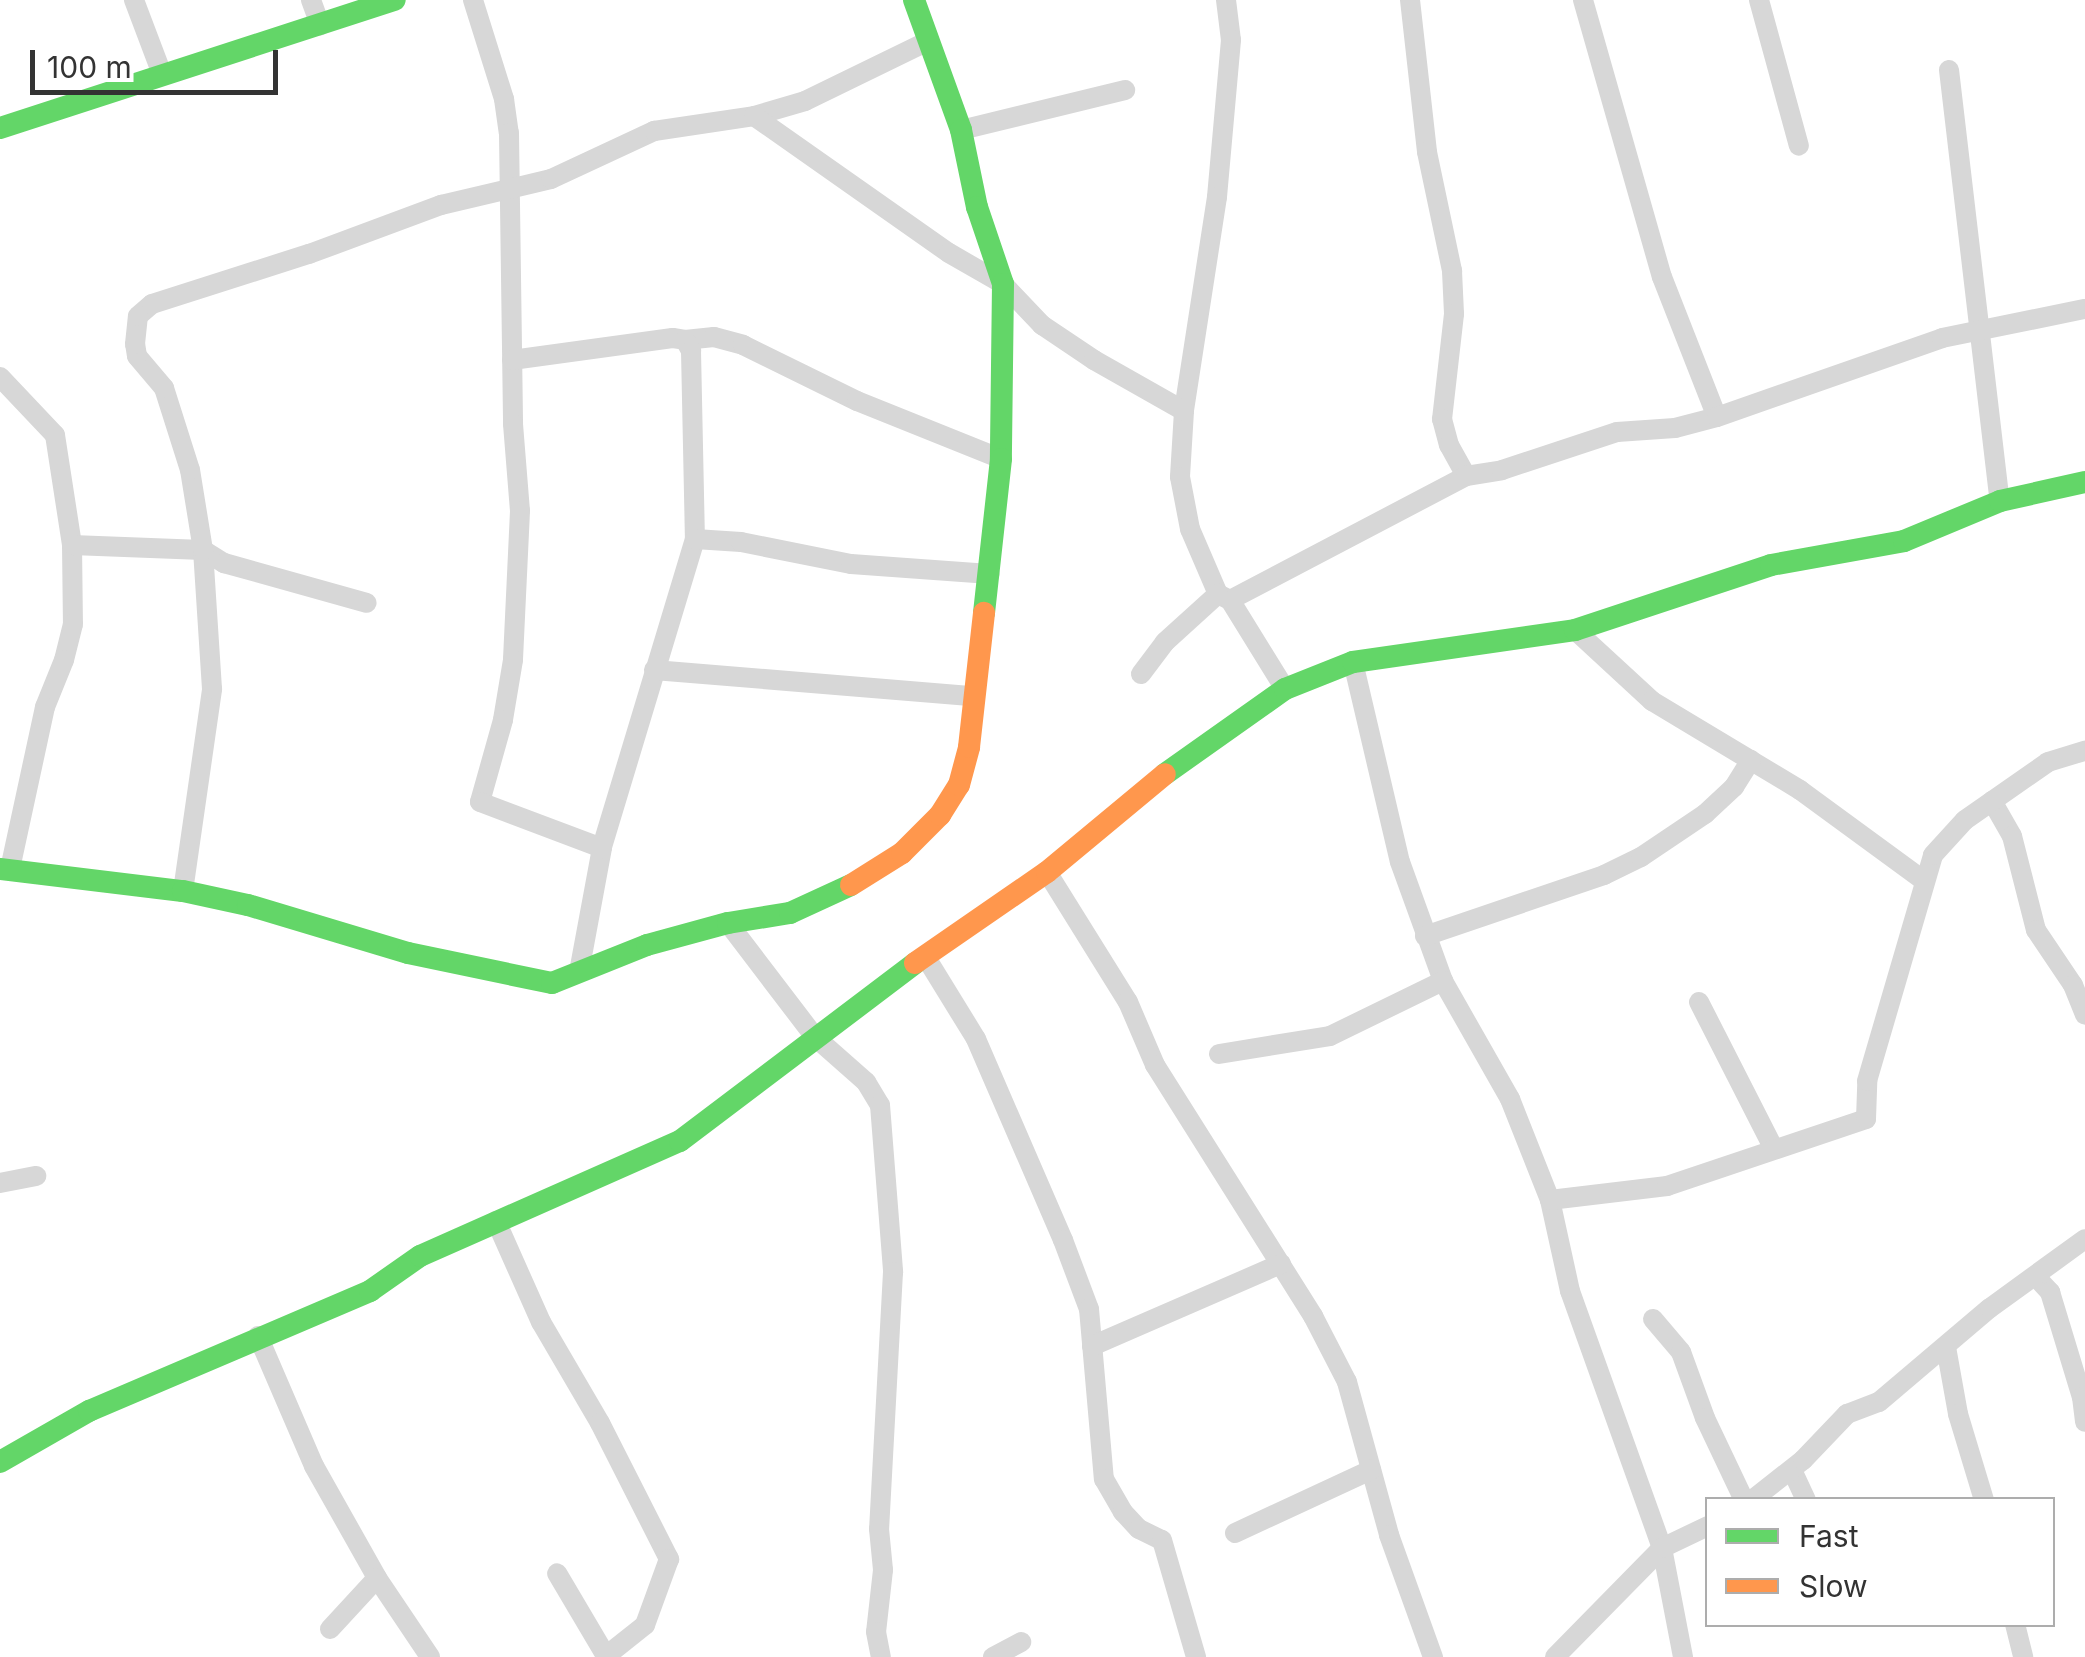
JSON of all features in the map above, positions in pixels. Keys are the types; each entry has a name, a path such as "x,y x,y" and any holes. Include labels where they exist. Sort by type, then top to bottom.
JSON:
{"street":[{"path":"134,0 162,74"},
{"path":"311,0 320,25"},
{"path":"0,128 395,0"},
{"path":"473,0 504,99 520,514 512,660 503,720 480,802 602,848"},
{"path":"0,377 55,435 72,545 72,624 64,660 44,707 5,869 183,891 248,905 408,953 552,983 647,946 728,923 790,913 860,882 902,852 940,814 959,785 969,747 1001,458 1003,284 976,207 960,130 914,0"},
{"path":"1226,0 1231,40 1218,197 1184,411 1182,498 1190,529 1224,597 1284,690"},
{"path":"1410,0 1427,152 1452,271 1454,314 1442,420 1449,445 1466,476"},
{"path":"1583,0 1662,278 1717,417"},
{"path":"1759,0 1799,146"},
{"path":"183,891 212,689 204,550 190,470 175,418 164,388 137,356 134,326 138,316 176,295 510,186 551,179 654,131 754,116 805,100 928,42"},
{"path":"1949,70 2000,501"},
{"path":"960,130 1125,90"},
{"path":"754,116 924,236 1003,284 1042,325 1184,411"},
{"path":"1141,674 1165,642 1224,597 1466,476 1502,470 1617,432 1675,428 1717,417 1902,348 2085,309"},
{"path":"512,360 714,337 743,345 873,408 1001,458"},
{"path":"579,972 602,848 643,724 654,670 694,539 688,408 691,351 685,340"},
{"path":"0,1462 89,1411 370,1291 420,1256 680,1140 925,956 1047,872 1170,770 1284,690 1353,662 1468,649 1575,630 1771,565 1904,541 2000,501 2085,482"},
{"path":"694,539 741,542 851,564 990,574"},
{"path":"72,545 204,550 224,563 367,603"},
{"path":"1575,630 1610,667 1652,701 1751,760 1923,880"},
{"path":"1353,662 1400,862 1444,980 1510,1099 1550,1200 1570,1291 1662,1548 1683,1657"},
{"path":"654,670 973,696"},
{"path":"1550,1200 1667,1186 1773,1147 1866,1119 1867,1081 1933,855 1965,820 2048,762 2085,751"},
{"path":"1426,936 1604,875 1641,857 1705,814 1734,786 1751,760"},
{"path":"1992,801 2012,836 2036,930 2074,985 2085,1015"},
{"path":"1047,872 1128,1002 1155,1065 1281,1264 1347,1382 1371,1470 1433,1657"},
{"path":"728,923 815,1037 866,1082 880,1105 894,1272 878,1530 883,1570 876,1632 881,1657"},
{"path":"925,956 976,1038 1023,1140 1089,1310 1104,1479 1123,1512 1139,1529 1162,1540 1196,1657"},
{"path":"1219,1054 1330,1036 1444,980"},
{"path":"1699,1002 1773,1147"},
{"path":"0,1183 36,1176"},
{"path":"496,1221 540,1322 600,1424 669,1559 645,1625 606,1657 556,1573"},
{"path":"1756,1497 1792,1470 1847,1414 1879,1402 1990,1308 2085,1239"},
{"path":"1092,1346 1281,1264"},
{"path":"2036,1277 2050,1292 2082,1397 2085,1422"},
{"path":"1653,1319 1680,1352 1705,1418 1743,1497"},
{"path":"258,1336 314,1466 377,1578 430,1657"},
{"path":"1946,1347 1958,1414 1983,1497"},
{"path":"1235,1533 1371,1470"},
{"path":"1792,1470 1805,1497"},
{"path":"1555,1657 1662,1548 1705,1527"},
{"path":"330,1629 377,1578"},
{"path":"2015,1627 2024,1657"},
{"path":"993,1657 1021,1642"}],"traffic: fast":[{"path":"0,128 395,0"},
{"path":"914,0 961,130 977,207 1003,284 1001,459 984,613"},
{"path":"1165,774 1285,689 1353,662 1575,630 1771,565 1904,541 2000,501 2085,482"},
{"path":"0,869 183,891 248,905 408,953 552,983 647,945 728,923 790,913 851,885"},
{"path":"0,1462 89,1411 370,1291 420,1256 680,1141 915,963"}],"traffic: slow":[{"path":"851,885 902,853 940,815 959,785 969,747 984,613"},
{"path":"915,963 1047,872 1165,774"}]}
